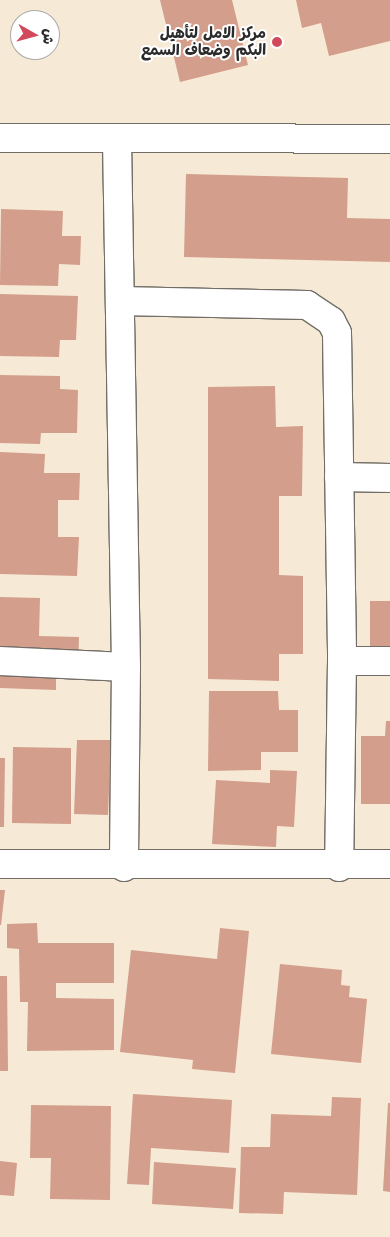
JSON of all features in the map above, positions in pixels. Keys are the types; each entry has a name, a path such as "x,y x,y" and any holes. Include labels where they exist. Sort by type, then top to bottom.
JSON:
{"street":[{"path":"0,138 117,140 390,139"},
{"path":"117,140 126,668 124,867"},
{"path":"120,301 292,304 320,311 337,333 342,661 339,867"},
{"path":"339,477 390,478"},
{"path":"0,661 126,668"},
{"path":"342,661 390,661"},
{"path":"0,864 124,867 339,867 390,864"}],"building":[{"path":"160,0 232,0 248,65 180,82"},
{"path":"296,0 390,0 390,41 329,56 321,23 302,28"},
{"path":"186,174 348,178 347,218 390,219 390,262 184,257"},
{"path":"1,209 63,211 62,236 81,236 80,265 59,264 58,286 0,285"},
{"path":"0,294 78,296 76,340 60,340 59,357 0,356"},
{"path":"0,375 60,376 60,389 78,390 77,433 41,433 40,444 0,443"},
{"path":"275,386 276,427 303,426 302,496 279,496 279,575 303,576 303,654 279,654 279,681 208,679 208,387"},
{"path":"0,452 45,454 44,473 80,473 79,500 58,500 58,537 79,537 77,576 0,574"},
{"path":"0,597 40,598 39,636 79,637 78,669 56,669 56,690 0,688"},
{"path":"370,601 390,601 390,660 370,660"},
{"path":"209,691 278,691 279,710 298,710 298,752 261,752 261,770 208,771"},
{"path":"386,721 390,721 390,804 361,804 361,736 385,736"},
{"path":"77,740 111,740 108,815 74,814"},
{"path":"13,747 71,748 71,824 12,823"},
{"path":"0,758 5,758 4,827 0,827"},
{"path":"270,770 297,771 294,827 277,826 276,847 212,844 216,780 270,783"},
{"path":"0,890 5,890 1,925 0,925"},
{"path":"37,923 38,943 114,943 114,983 56,983 56,998 114,999 114,1050 27,1051 28,1002 20,1002 19,949 7,948 7,924"},
{"path":"220,928 249,931 235,1073 192,1069 193,1060 120,1052 131,950 217,959"},
{"path":"280,964 342,970 341,985 350,986 349,997 367,999 361,1063 271,1054"},
{"path":"0,976 7,976 8,1071 0,1071"},
{"path":"133,1094 232,1100 229,1153 151,1148 149,1185 127,1184"},
{"path":"332,1097 361,1098 357,1195 284,1192 283,1214 239,1213 241,1147 270,1147 271,1114 331,1116"},
{"path":"388,1103 390,1103 390,1192 383,1191"},
{"path":"31,1105 111,1106 110,1200 50,1199 51,1158 30,1158"},
{"path":"0,1161 17,1163 14,1196 0,1195"},
{"path":"154,1162 236,1168 233,1209 152,1204"}],"place":[{"name":"مركز الامل لتأهيل البكم وضعاف السمع","path":"277,42"}]}
